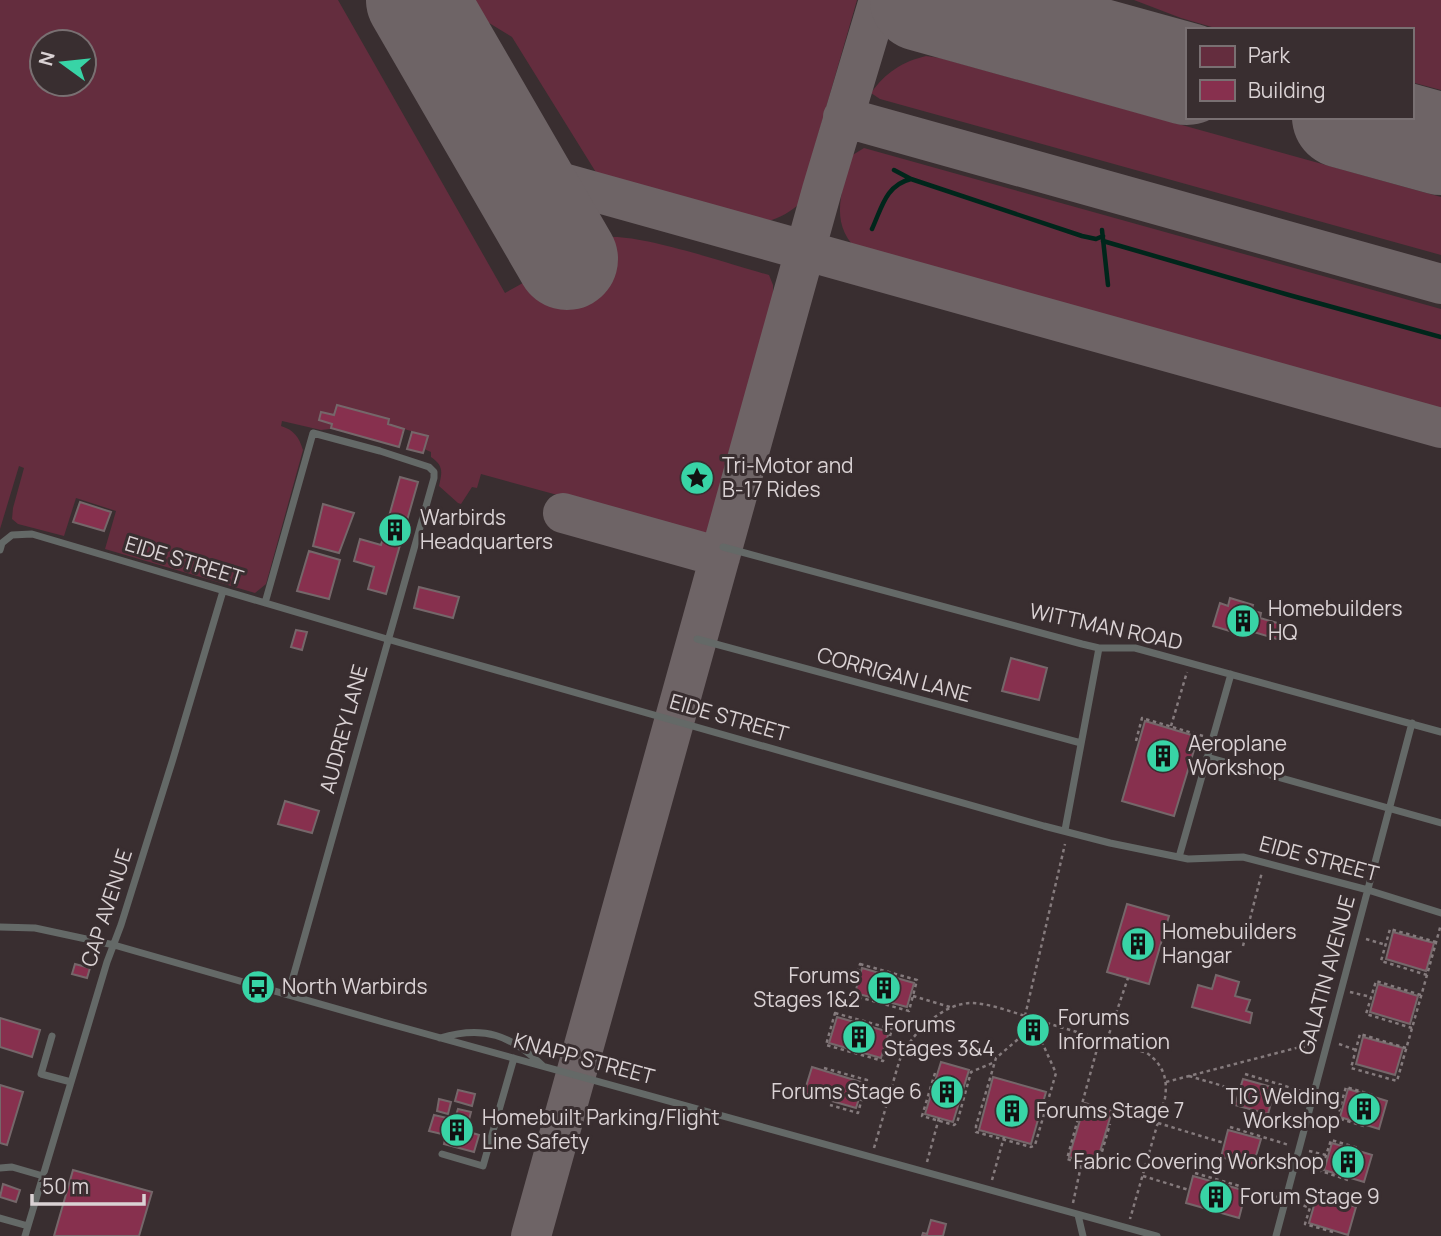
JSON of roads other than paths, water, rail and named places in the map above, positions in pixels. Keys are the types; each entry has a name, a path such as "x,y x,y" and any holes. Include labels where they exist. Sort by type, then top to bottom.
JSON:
{"lane":[{"name":"AUDREY LANE","path":"265,603 313,433 380,451 431,469 434,478 288,995"},
{"name":"EIDE STREET","path":"0,550 2,543 12,535 32,534 387,639 1110,843 1188,859 1243,857 1368,890 1441,913"},
{"name":"WITTMAN ROAD","path":"723,547 1099,648 1135,648 1441,732"},
{"name":"CAP AVENUE","path":"25,1236 223,591"},
{"name":"CORRIGAN LANE","path":"697,639 1081,743"},
{"path":"1065,830 1099,648"},
{"path":"1179,857 1231,674"},
{"name":"GALATIN AVENUE","path":"1276,1236 1412,723"},
{"path":"1207,757 1441,823"},
{"name":"KNAPP STREET","path":"0,927 35,928 114,945 1157,1236"},
{"path":"440,1038 462,1031 480,1032 518,1044 544,1066"},
{"path":"52,1036 41,1074 71,1082"},
{"path":"442,1154 483,1166 514,1058"},
{"path":"0,1168 12,1167 43,1176"},
{"path":"1074,1214 1083,1236"},
{"path":"0,1218 28,1226"}],"waterway":[{"path":"894,170 911,179"},
{"path":"872,229 890,192 911,179 1082,236 1096,239 1103,236"},
{"path":"1102,230 1108,285"},
{"path":"1103,241 1441,337"}],"place":[{"name":"Tri-Motor and B-17 Rides","path":"697,478"},
{"name":"Warbirds Headquarters","path":"395,530"},
{"name":"Homebuilders HQ","path":"1243,621"},
{"name":"Aeroplane Workshop","path":"1163,756"},
{"name":"Homebuilders Hangar","path":"1138,944"},
{"name":"North Warbirds","path":"258,987"},
{"name":"Forums Stages 1&2","path":"884,988"},
{"name":"Forums Information","path":"1033,1030"},
{"name":"Forums Stages 3&4","path":"859,1037"},
{"name":"Forums Stage 6","path":"947,1092"},
{"name":"TIG Welding Workshop","path":"1364,1109"},
{"name":"Forums Stage 7","path":"1012,1111"},
{"name":"Homebuilt Parking/Flight Line Safety","path":"457,1130"},
{"name":"Fabric Covering Workshop","path":"1348,1162"},
{"name":"Forum Stage 9","path":"1216,1197"}]}
